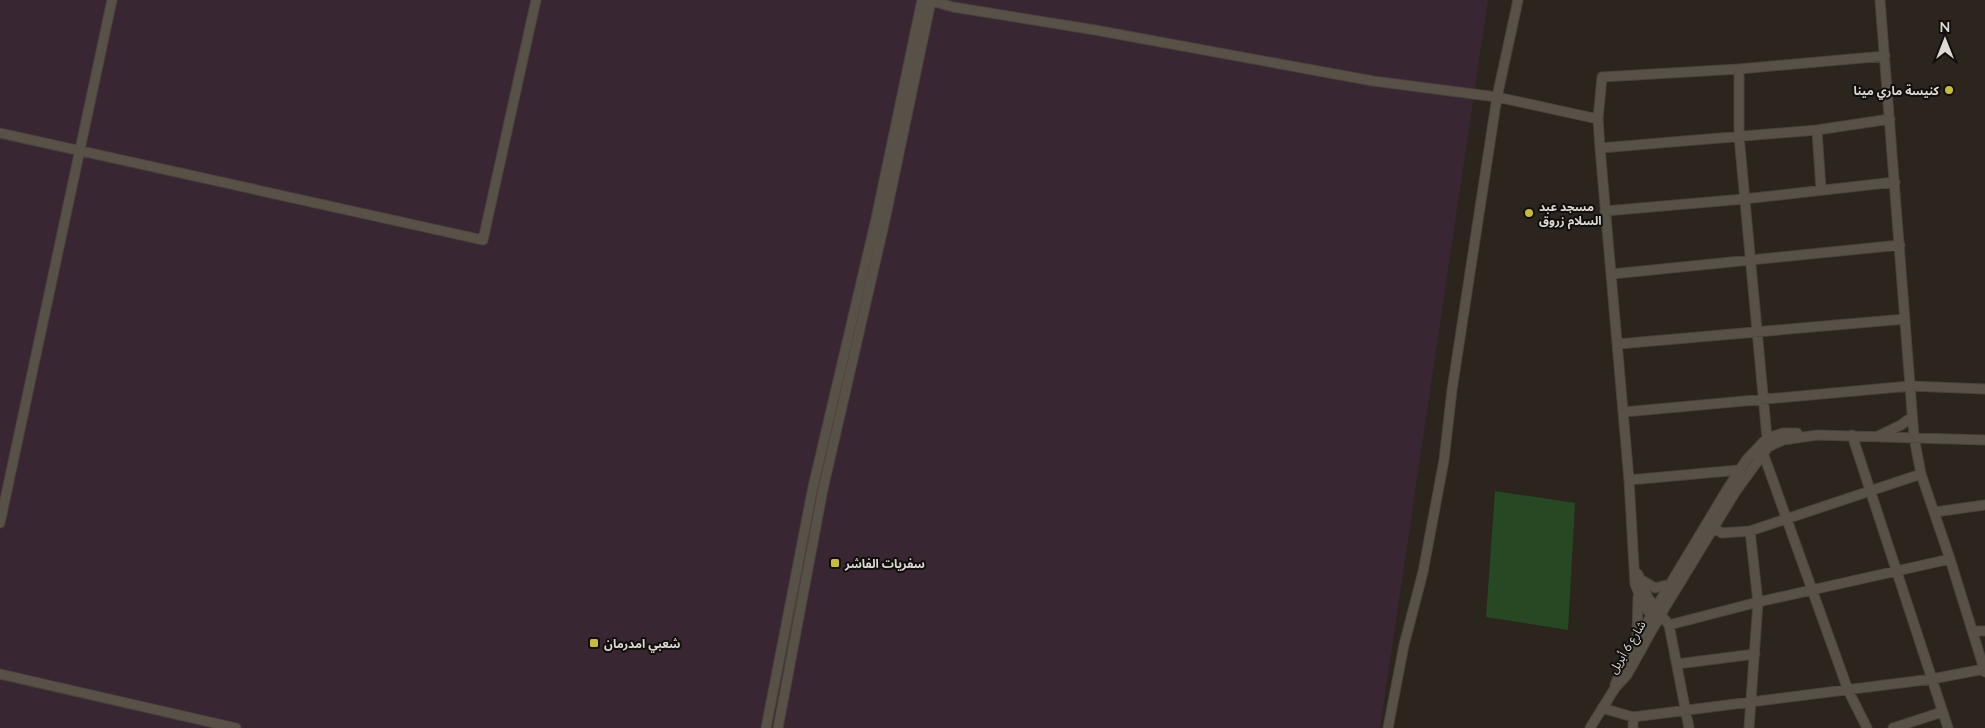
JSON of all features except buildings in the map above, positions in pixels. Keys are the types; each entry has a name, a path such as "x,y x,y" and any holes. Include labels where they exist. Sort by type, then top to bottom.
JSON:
{"street":[{"path":"0,522 112,0"},
{"path":"0,133 483,240 536,0"},
{"path":"951,0 965,8"},
{"path":"1388,728 1404,645 1423,572 1444,460 1455,372 1497,97 1518,0"},
{"path":"1602,708 1633,716 1932,679 1984,670 1935,512 1921,474 1914,437 1880,0"},
{"path":"778,728 815,530 928,1 946,6 1095,30 1373,81 1497,97 1598,120"},
{"path":"1637,639 1637,592 1634,580 1635,567 1624,412 1598,120 1602,77 1739,69 1885,56"},
{"path":"1739,69 1739,136 1767,438"},
{"path":"1600,148 1817,130 1890,119"},
{"path":"1817,130 1821,190"},
{"path":"766,728 832,403 894,154"},
{"path":"1605,211 1744,199 1895,182"},
{"path":"1612,274 1900,245"},
{"path":"1618,344 1905,319"},
{"path":"1624,412 1910,386 1985,389"},
{"path":"1876,437 1901,425 1912,417"},
{"name":"شارع 6 أبريل","path":"1615,688 1624,664 1637,639 1656,615 1710,526 1740,470 1754,450 1767,438 1790,433 1898,439 1914,437 1985,440"},
{"name":"شارع 6 أبريل","path":"1615,688 1627,675 1671,584 1763,453 1777,442 1817,435"},
{"path":"1852,435 1948,728"},
{"path":"1763,453 1848,690 1867,728"},
{"path":"1629,480 1740,470"},
{"path":"1710,526 1722,533 1750,531 1788,520 1921,474"},
{"path":"1935,512 1985,505"},
{"path":"805,529 815,530"},
{"path":"1749,728 1758,602 1750,531"},
{"path":"1669,625 1758,602 1896,573 1950,559"},
{"path":"1635,567 1656,615"},
{"path":"1639,578 1655,588 1671,584"},
{"path":"1637,592 1656,615 1669,625 1689,728"},
{"path":"1973,631 1985,631"},
{"path":"1677,664 1754,654"},
{"path":"0,674 236,728"},
{"path":"1590,728 1615,688"},
{"path":"1894,728 1942,712"},
{"path":"1633,716 1633,728"}],"shaded area":[{"path":"0,0 1488,0 1380,728 0,728"}],"green space":[{"path":"1495,491 1575,503 1568,630 1486,617"}],"place":[{"name":"كنيسة ماري مينا","path":"1949,90"},
{"name":"مسجد عبد السلام زروق","path":"1529,213"},
{"name":"سفريات الفاشر","path":"835,563"},
{"name":"شعبي امدرمان","path":"594,643"}]}
